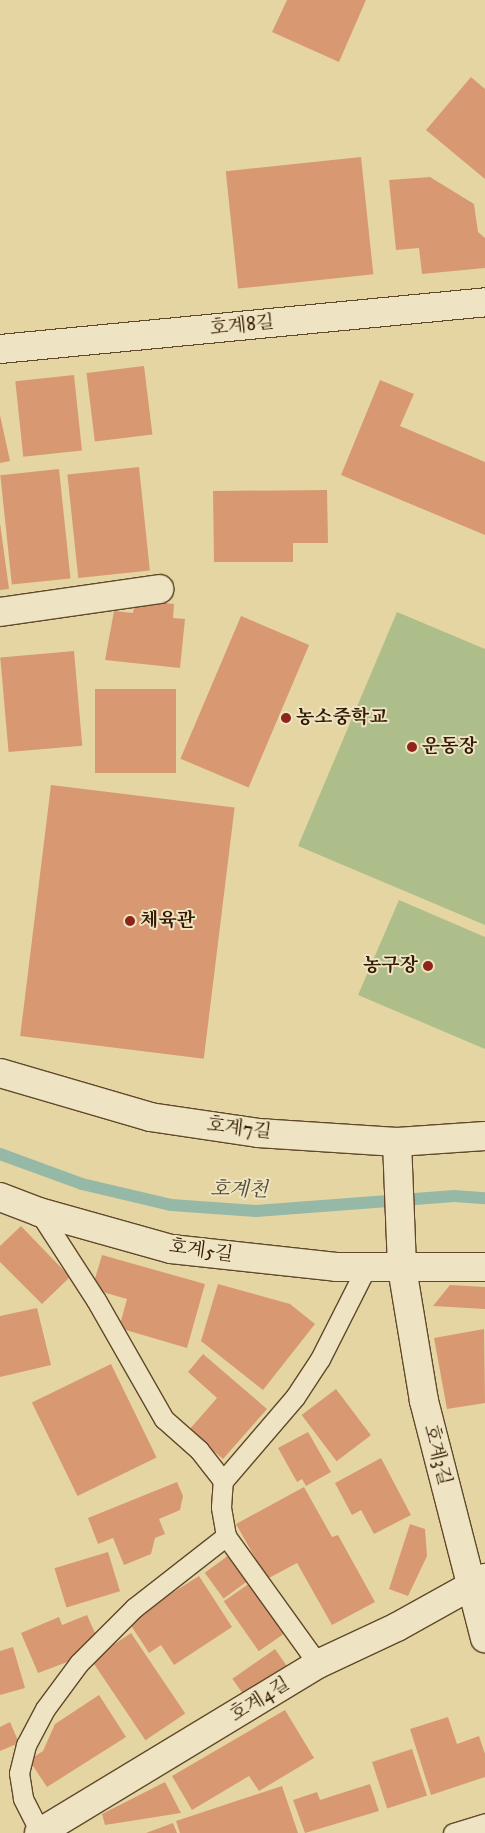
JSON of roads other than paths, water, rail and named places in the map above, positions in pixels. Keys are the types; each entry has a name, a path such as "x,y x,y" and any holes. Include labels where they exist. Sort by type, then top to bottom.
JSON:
{"street":[{"name":"호계8길","path":"0,349 485,302"},
{"path":"0,612 160,589"},
{"name":"호계7길","path":"0,1073 150,1117 258,1133 397,1142 485,1136"},
{"name":"호계3길","path":"397,1142 402,1268 424,1400 477,1582 485,1638"},
{"name":"호계5길","path":"0,1197 40,1212 171,1249 264,1260 366,1268 485,1267"},
{"name":"호계4길","path":"40,1833 318,1664 397,1627 477,1582"}],"lane":[{"path":"40,1212 92,1292 164,1420 199,1450 223,1481"},
{"path":"318,1664 226,1536 221,1507 223,1481 295,1397 320,1359 366,1268"},
{"name":"호계4길","path":"40,1833 23,1798 19,1773 26,1744 45,1709 79,1663 134,1608 226,1536"},
{"path":"453,1833 485,1823"}],"waterway":[{"name":"호계천","path":"0,1154 82,1184 171,1205 256,1211 454,1196 485,1198"}],"place":[{"name":"농소중학교","path":"286,718"},
{"name":"운동장","path":"412,747"},
{"name":"체육관","path":"130,921"},
{"name":"농구장","path":"428,966"}]}
